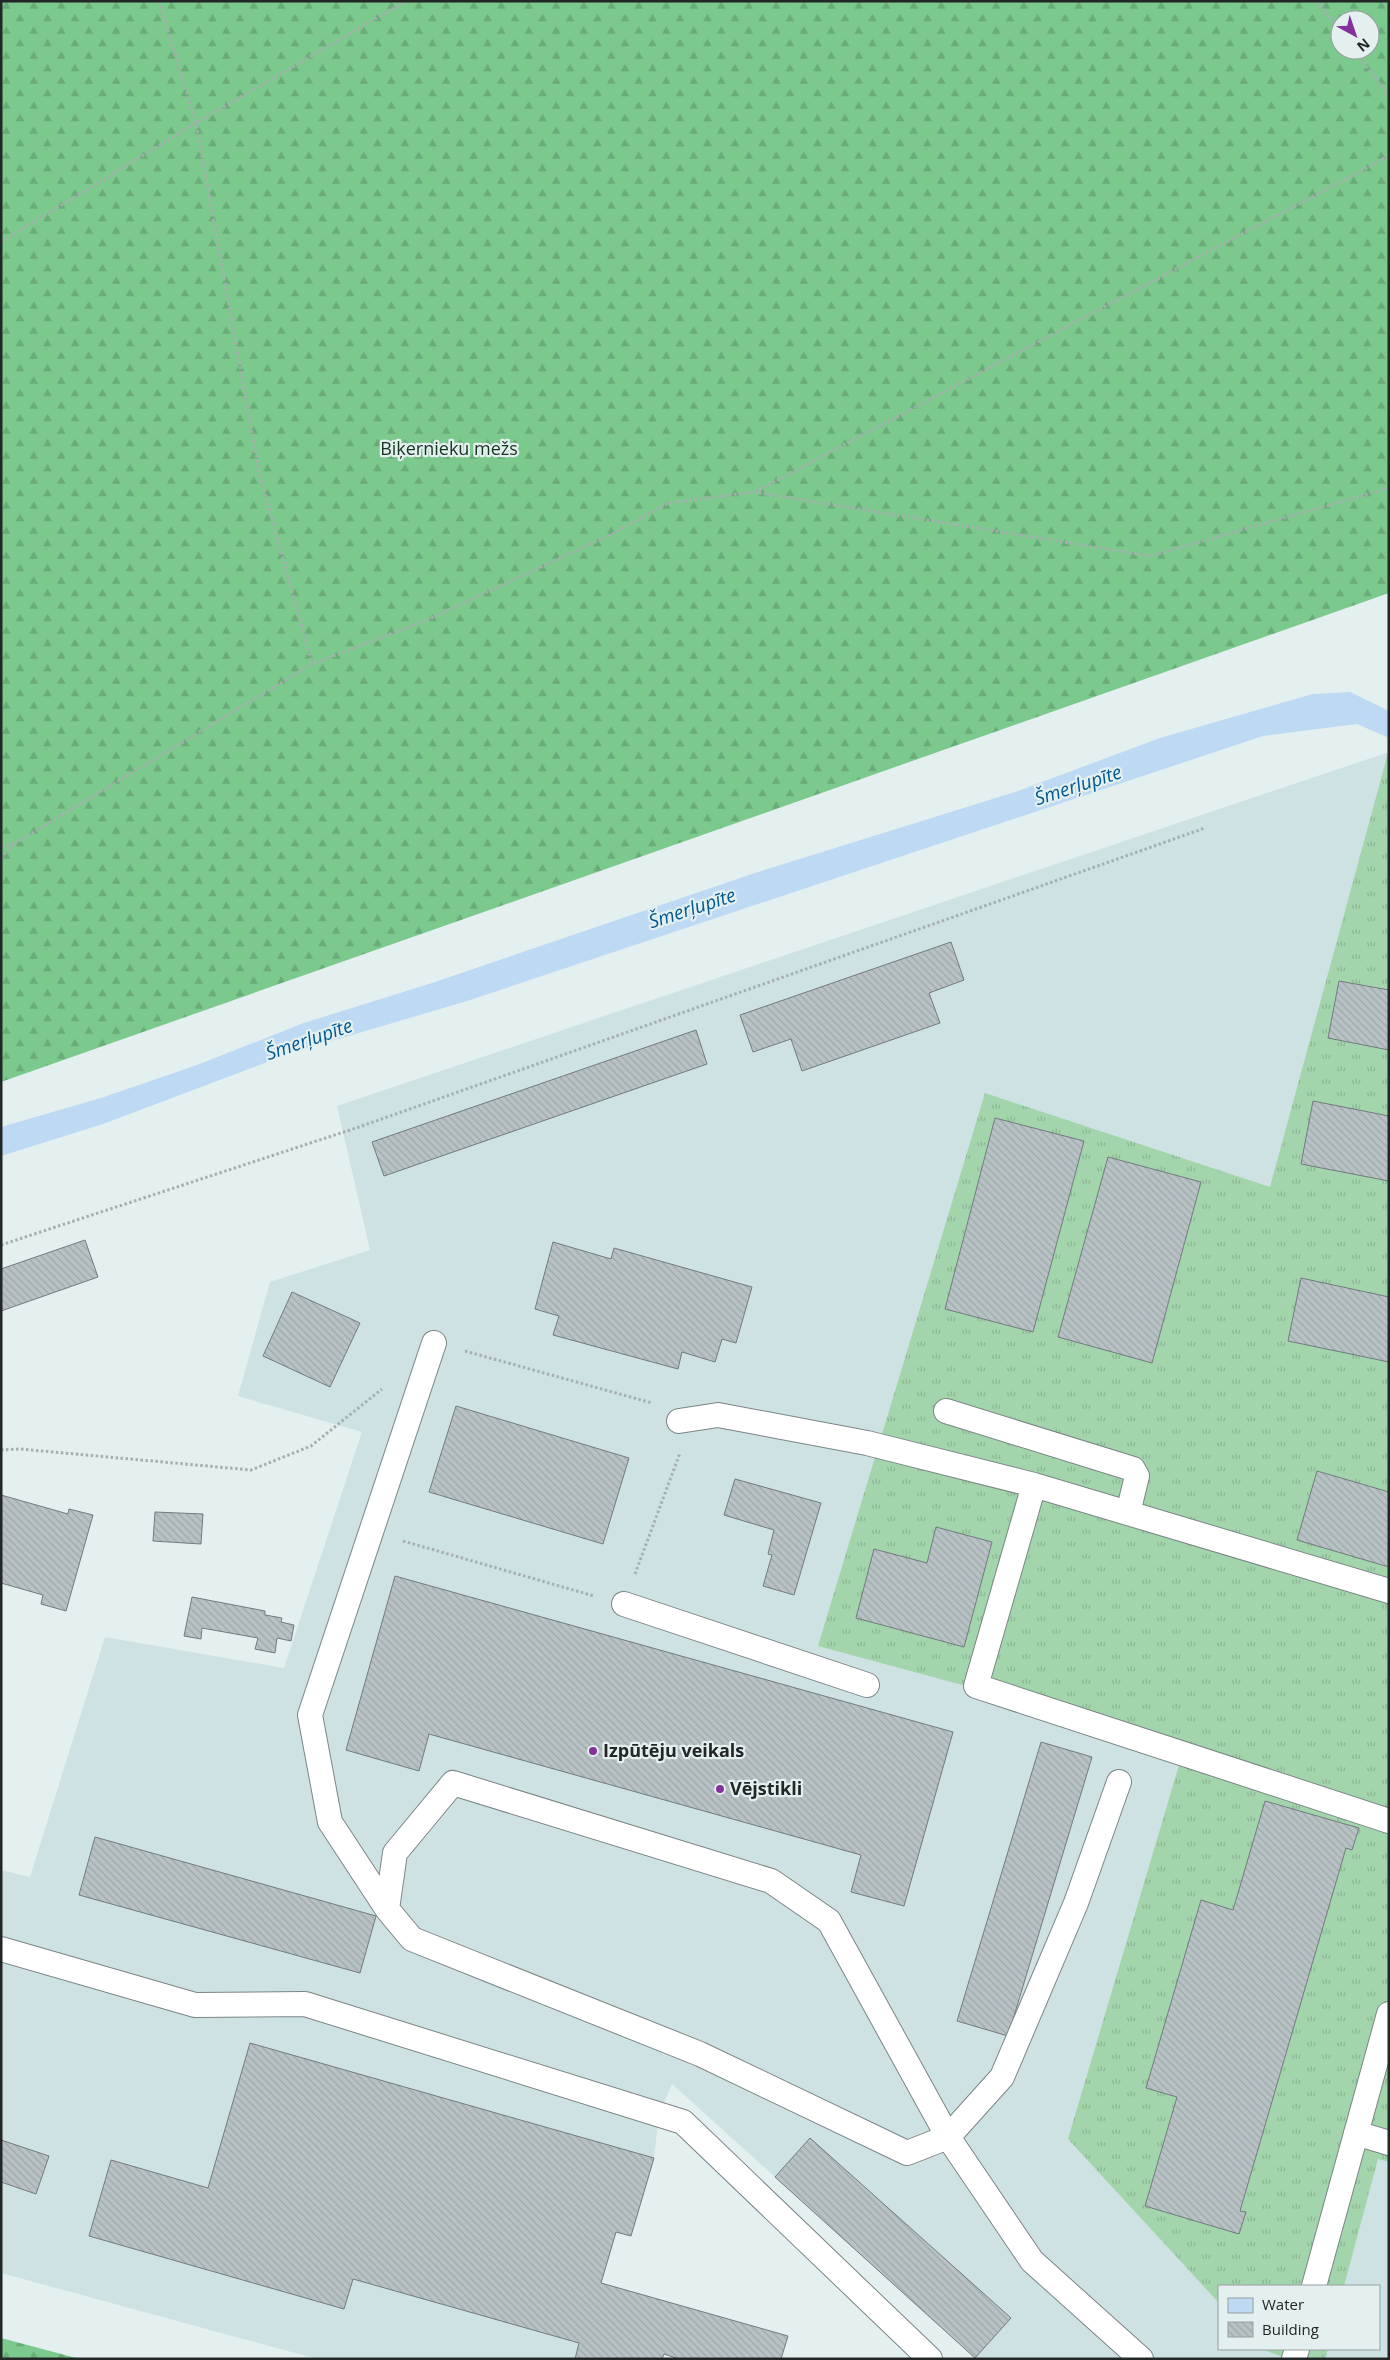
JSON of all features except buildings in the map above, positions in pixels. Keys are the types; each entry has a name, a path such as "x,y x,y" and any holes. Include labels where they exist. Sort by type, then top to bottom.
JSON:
{"lane":[{"path":"434,1343 310,1715 330,1822 387,1910 412,1939 700,2054 907,2153 948,2137 1002,2076 1076,1903 1119,1782"},
{"path":"946,1411 1133,1469 1137,1476 1128,1513"},
{"path":"679,1421 718,1414 867,1443 1034,1485 1389,1590"},
{"path":"1034,1485 976,1686 1389,1821"},
{"path":"624,1604 867,1686"},
{"path":"387,1910 395,1852 452,1783 771,1880 829,1922 948,2137 1032,2261 1141,2359"},
{"path":"1,1949 195,2005 305,2004 683,2122 930,2359"},
{"path":"1314,2285 1389,2014"},
{"path":"1356,2134 1389,2143"}],"path":[{"path":"159,1 196,123 259,472 312,664"},
{"path":"1,242 196,123 406,1"},
{"path":"1317,1 1330,18"},
{"path":"1362,60 1389,96"},
{"path":"754,492 1389,156"},
{"path":"1,848 14,844 312,664 427,620 612,534 668,504 754,492 1150,556 1389,488"},
{"path":"1,1245 359,1127 1206,828"},
{"path":"1,858 14,844"},
{"path":"372,1532 624,1604 683,1447 679,1421 657,1405 434,1343"},
{"path":"1,1450 20,1449 251,1470 311,1446 390,1382"}],"shaded area":[{"path":"1389,752 1389,2359 977,2359 672,2084 659,2114 654,2158 631,2236 616,2233 601,2283 788,2336 679,2359 664,2354 662,2359 317,2359 1,2273 1,1870 30,1877 105,1637 284,1668 362,1432 238,1396 270,1282 370,1250 337,1106"}],"green space":[{"name":"Biķernieku mežs","path":"1,1 1389,1 1389,593 1,1082"},
{"path":"1388,753 1389,2162 1378,2159 1344,2285 1218,2285 1218,2302 1068,2139 1185,1745 818,1646 985,1093 1270,1187"},
{"path":"1,2338 80,2359 1,2359"},
{"path":"1264,2350 1328,2350 1325,2359 1288,2359"}],"water":[{"name":"Šmerļupīte","path":"1350,692 1389,711 1389,738 1357,724 1263,736 467,1001 291,1053 103,1124 1,1156 1,1127 101,1098 197,1065 304,1023 432,983 758,872 1015,792 1160,738 1313,694"}],"place":[{"name":"Izpūtēju veikals","path":"593,1751"},
{"name":"Vējstikli","path":"720,1789"}]}
